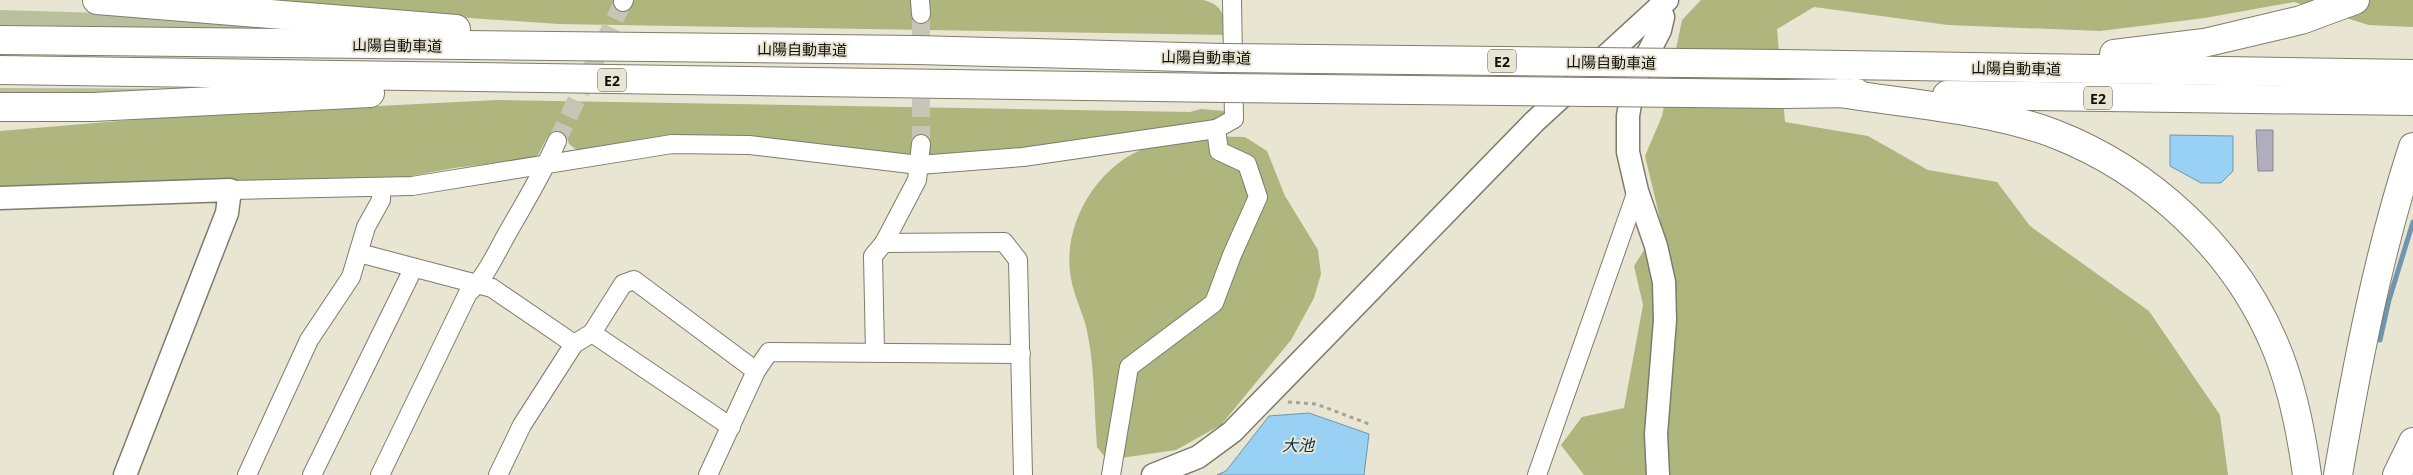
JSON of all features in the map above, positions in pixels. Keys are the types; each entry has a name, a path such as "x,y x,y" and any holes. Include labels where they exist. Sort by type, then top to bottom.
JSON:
{"highway":[{"path":"97,0 481,31 917,50"},
{"path":"1913,66 2150,51 2204,43 2301,20 2355,0"},
{"name":"山陽自動車道","path":"0,40 917,50 1222,58 1782,64 2413,74"},
{"name":"山陽自動車道","path":"0,70 1224,88 1840,93 2413,101"},
{"path":"0,107 93,107 622,80"},
{"path":"1840,93 2017,122 2055,134 2097,154 2138,178 2181,213 2219,253 2248,294 2274,342 2290,386 2307,475"},
{"path":"0,118 93,107"},
{"path":"2338,475 2379,268 2396,200 2413,147"},
{"path":"2397,475 2413,442"}],"street":[{"path":"0,198 412,186 672,144 749,145 919,165 1022,157 1216,129 1234,119 1232,0"},
{"path":"1658,475 1656,434 1665,320 1664,282 1656,246 1637,191 1628,152 1628,116 1632,92 1639,70 1660,30 1663,4"},
{"path":"1153,475 1198,458 1232,432 1534,122 1663,4"},
{"path":"1111,475 1128,367 1214,303 1232,255 1258,197 1247,164 1219,151 1216,129"},
{"path":"380,475 468,293 478,284 547,164 557,141"},
{"path":"875,352 873,256 884,244 916,180 921,144"},
{"path":"247,475 309,340 351,277 366,227 381,200 380,187"},
{"path":"125,475 227,212 230,190"},
{"path":"1537,475 1637,191"},
{"path":"884,244 1004,242 1018,260 1024,475"},
{"path":"359,253 413,269 492,288 574,344"},
{"path":"312,475 413,269"},
{"path":"498,475 522,424 574,344 592,333 623,284 634,280 756,371"},
{"path":"592,333 731,427"},
{"path":"708,475 756,371 769,352 1021,354"}],"path":[{"path":"1267,397 1275,401 1316,404 1369,424"}],"green space":[{"path":"251,0 912,0 927,4 930,0 1203,0 1215,5 1222,13 1227,35 559,24 411,14"},
{"path":"1701,0 2413,0 2413,27 2369,25 2294,2 2205,18 2100,31 1948,25 1814,7 1777,29 1785,122 1868,136 1928,170 1997,182 2030,226 2149,311 2220,415 2228,475 1584,475 1561,445 1582,417 1624,408 1643,305 1634,266 1661,223 1645,156 1662,116 1682,20"},
{"path":"0,10 102,13 350,31 0,25"},
{"path":"0,88 250,89 0,97"},
{"path":"497,100 1190,112 1201,109 1225,111 1222,120 1002,153 932,157 928,152 913,153 908,156 842,148 581,153 569,144 567,137 548,136 538,155 527,159 454,168 395,179 0,188 0,131 179,116"},
{"path":"1196,136 1245,137 1267,151 1285,196 1318,250 1321,274 1314,298 1291,340 1221,425 1176,450 1114,459 1104,456 1097,447 1093,377 1087,329 1074,293 1071,278 1069,258 1072,238 1078,218 1087,199 1099,182 1113,168 1130,156 1148,147"}],"water":[{"path":"2170,135 2233,136 2233,171 2221,183 2201,183 2170,166"},
{"name":"大池","path":"1309,413 1369,434 1364,475 1217,475 1226,471 1269,416"}],"building":[{"path":"2256,130 2273,130 2273,171 2258,171"}],"waterway":[{"path":"2380,340 2389,300 2413,222"}],"tunnel":[{"path":"557,141 623,2"},
{"path":"921,14 921,144"}]}
